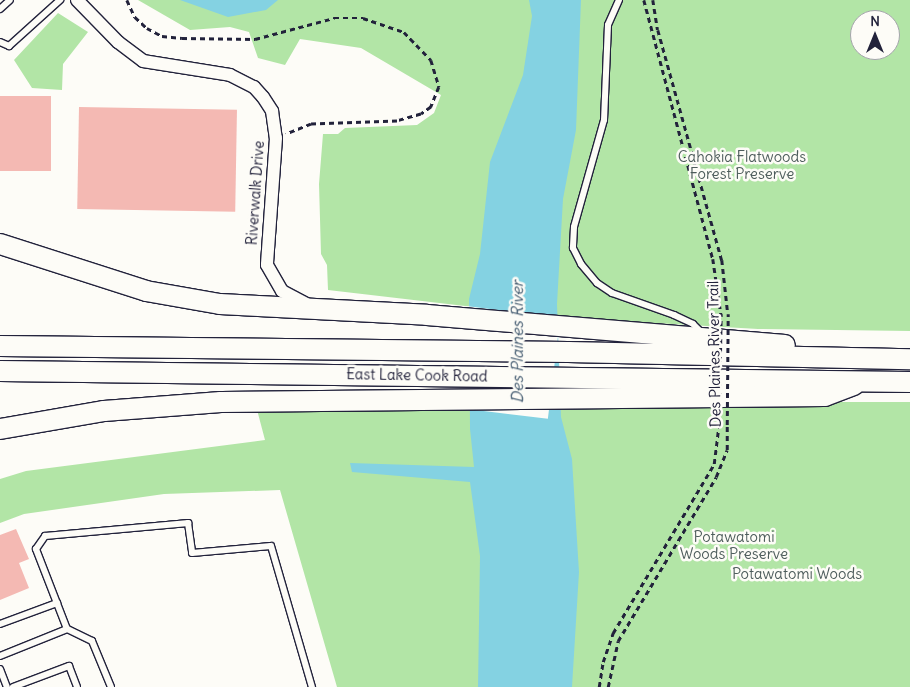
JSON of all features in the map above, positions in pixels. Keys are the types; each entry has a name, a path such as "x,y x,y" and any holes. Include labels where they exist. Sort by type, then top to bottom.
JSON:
{"main road":[{"path":"0,244 146,291 220,304 455,317 836,349 862,359"},
{"name":"East Lake Cook Road","path":"0,346 454,350 910,359"},
{"name":"East Lake Cook Road","path":"0,371 910,382"},
{"path":"0,429 150,406 825,396 863,382"}],"street":[{"name":"Riverwalk Drive","path":"77,0 118,42 143,61 230,75 254,87 272,111 276,138 276,166 266,241 267,265 282,291 315,309"}],"lane":[{"path":"0,9 10,0"},
{"path":"0,42 9,46 60,0"},
{"path":"620,0 608,25 604,120 574,227 574,248 581,264 597,283 612,293 693,324 700,329 706,339"},
{"path":"111,687 92,642 67,629 36,549 45,536 188,523 192,554 271,546 312,687"},
{"path":"0,624 57,604"},
{"path":"0,656 67,629"},
{"path":"13,687 70,666 77,687"},
{"path":"0,669 7,687"}],"path":[{"path":"127,0 135,17 147,28 162,36 182,38 255,38 334,18 364,18 382,22 404,32 431,60 439,87 431,107 421,114 397,121 311,124 276,138"},
{"name":"Des Plaines River Trail","path":"599,687 603,662 613,633 714,464 719,425 721,314 713,259 644,0"},
{"name":"Des Plaines River Trail","path":"608,687 618,641 716,477 726,450 728,314 722,260 653,0"}],"green space":[{"name":"Cahokia Flatwoods Forest Preserve","path":"138,0 910,0 910,331 758,329 569,318 328,290 327,265 321,254 319,184 323,134 338,134 345,128 417,125 434,113 441,95 361,48 300,39 285,65 258,58 249,32 230,27 190,30"},
{"path":"58,13 88,32 63,64 62,90 32,88 14,60"},
{"name":"Potawatomi Woods Preserve","path":"910,402 910,687 337,687 280,490 164,494 24,514 0,523 0,479 26,471 265,440 256,406"}],"water":[{"path":"180,0 278,0 266,10 228,17"},
{"name":"Des Plaines River","path":"529,0 581,0 576,130 563,199 557,304 561,417 572,459 579,572 572,687 478,687 480,556 470,482 352,472 350,463 474,467 470,429 469,299 480,254 490,162 523,75 532,16"}],"pier":[{"path":"466,306 560,318 548,419 454,407"}],"building":[{"path":"0,96 51,96 51,171 0,171"},
{"path":"79,107 237,110 235,212 77,209"},
{"path":"16,529 29,559 19,563 29,588 0,600 0,535"}],"park label":[{"name":"Potawatomi Woods","path":"797,574"}]}
